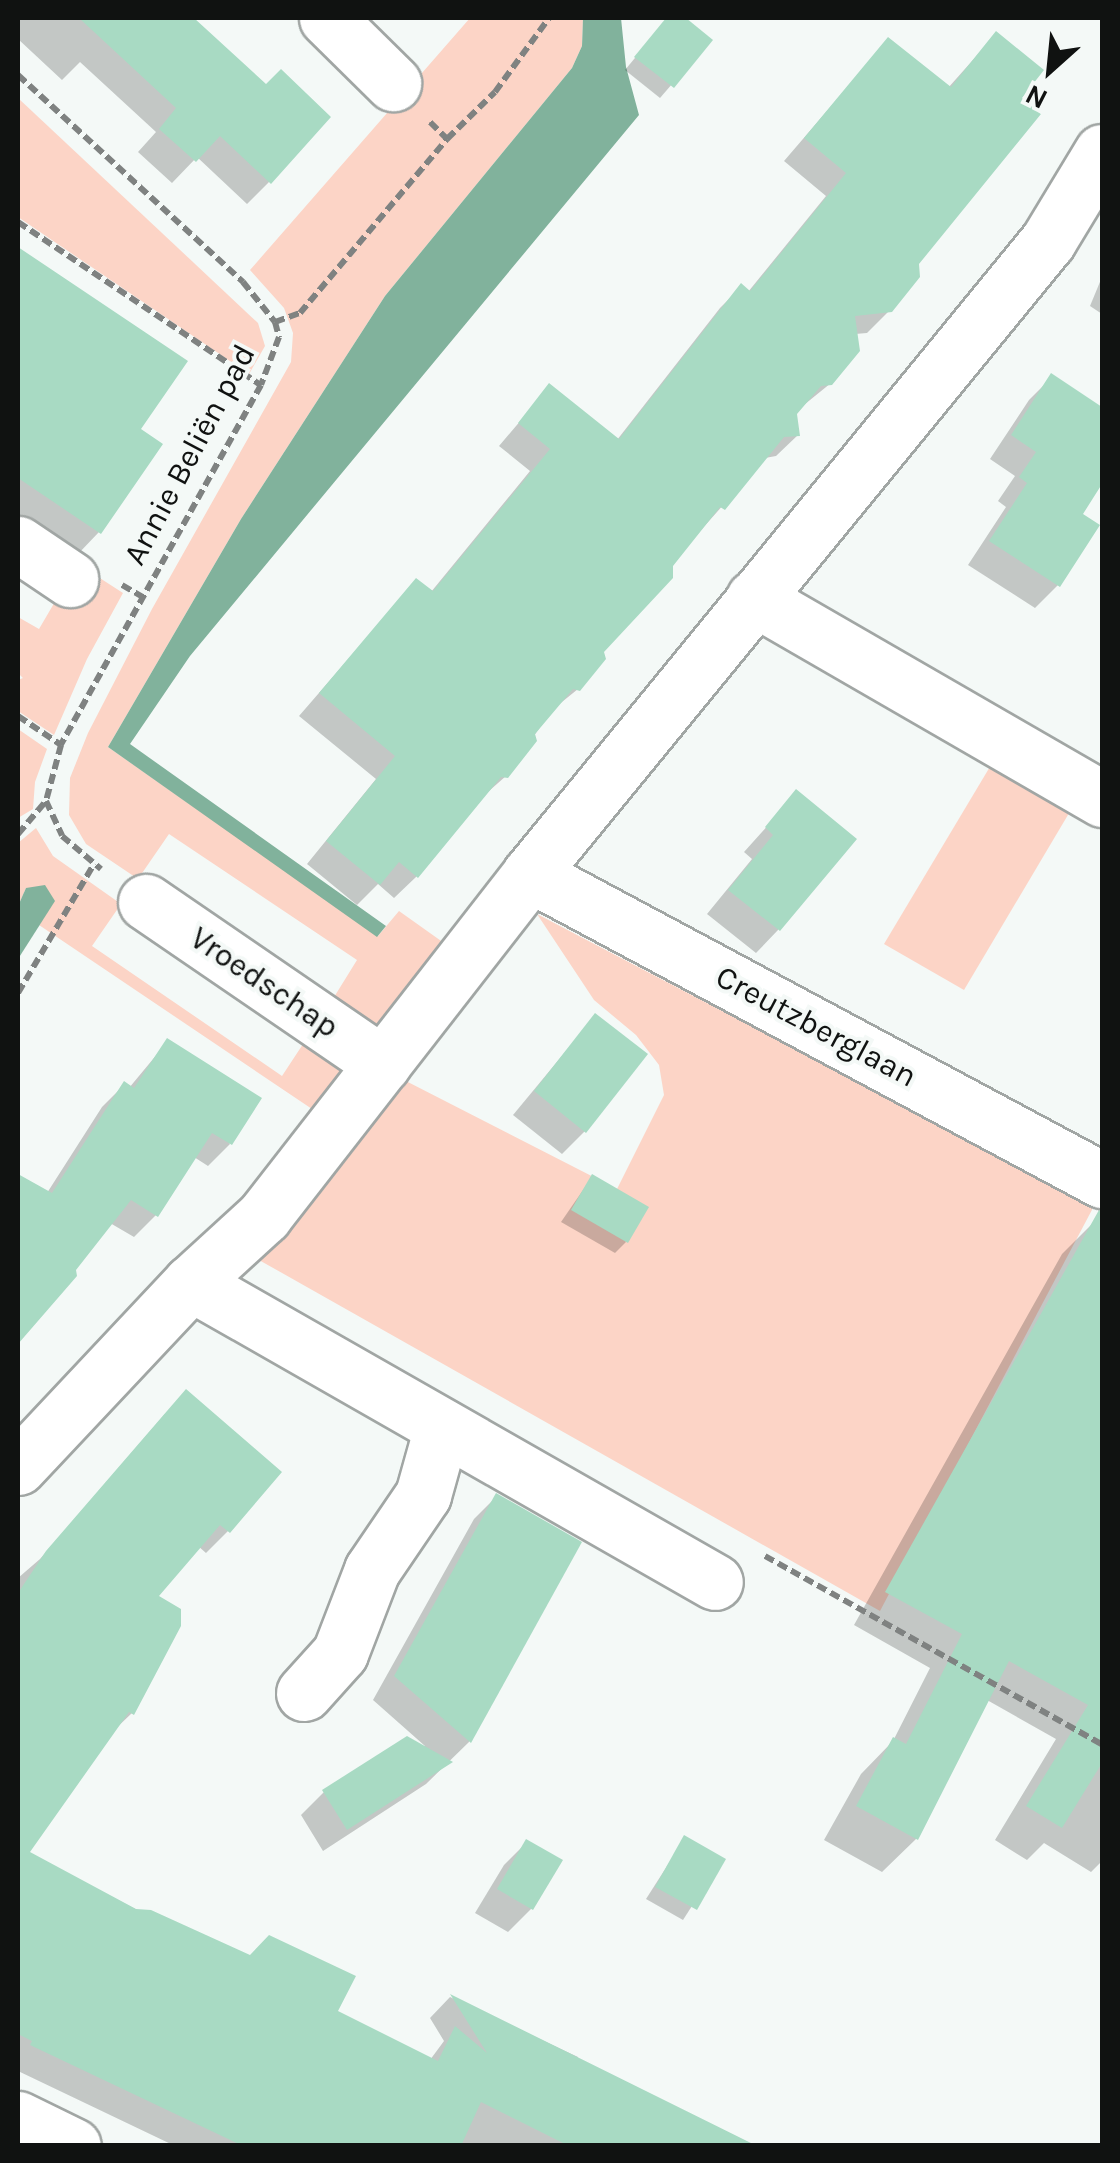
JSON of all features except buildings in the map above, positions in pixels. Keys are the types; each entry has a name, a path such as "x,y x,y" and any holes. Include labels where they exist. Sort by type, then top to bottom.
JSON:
{"street":[{"path":"328,18 392,84"},
{"path":"18,1467 192,1283 264,1216 530,874 1048,241 1102,152"},
{"path":"18,544 70,579"},
{"path":"754,598 1102,799"},
{"name":"Creutzberglaan","path":"530,874 1102,1180"},
{"name":"Vroedschap","path":"146,902 383,1064"},
{"path":"192,1283 716,1582"},
{"path":"304,1693 340,1653 372,1570 423,1495 442,1427"},
{"path":"18,2119 72,2146"}],"path":[{"path":"275,322 300,313 447,139 495,92 549,18"},
{"name":"Annie Beliën pad","path":"18,75 243,282 275,322 279,337 261,386 61,745 46,801"},
{"path":"18,222 261,386"},
{"path":"18,716 61,745"},
{"path":"18,834 46,801 62,836 146,902"},
{"path":"18,993 94,864"}],"shaded area":[{"path":"470,18 583,18 582,46 572,68 385,296 241,519 108,747 378,936 399,911 444,943 374,1029 331,1002 357,960 169,834 138,879 86,844 69,815 70,778 88,733 152,609 291,362 293,333 284,308 250,270"},
{"path":"583,18 621,18 626,67 639,115 190,656 130,744 386,926 377,937 108,747 241,519 385,296 572,68 582,46"},
{"path":"18,98 258,323 265,346 249,374 18,217"},
{"path":"92,573 123,593 87,659 54,735 18,711 18,680 23,678 18,673 18,617 39,629 56,600"},
{"path":"18,729 47,749 35,782 33,809 18,818"},
{"path":"997,755 1078,798 964,990 884,944"},
{"path":"36,828 53,856 121,904 92,946 282,1076 307,1038 345,1066 312,1109 39,925 54,901 26,888 18,906 18,843"},
{"path":"45,885 55,901 18,959 18,906 26,888"},
{"path":"537,914 1094,1206 880,1611 252,1256 342,1161 402,1079 617,1189 664,1095 659,1065 636,1035 594,1000"}]}
